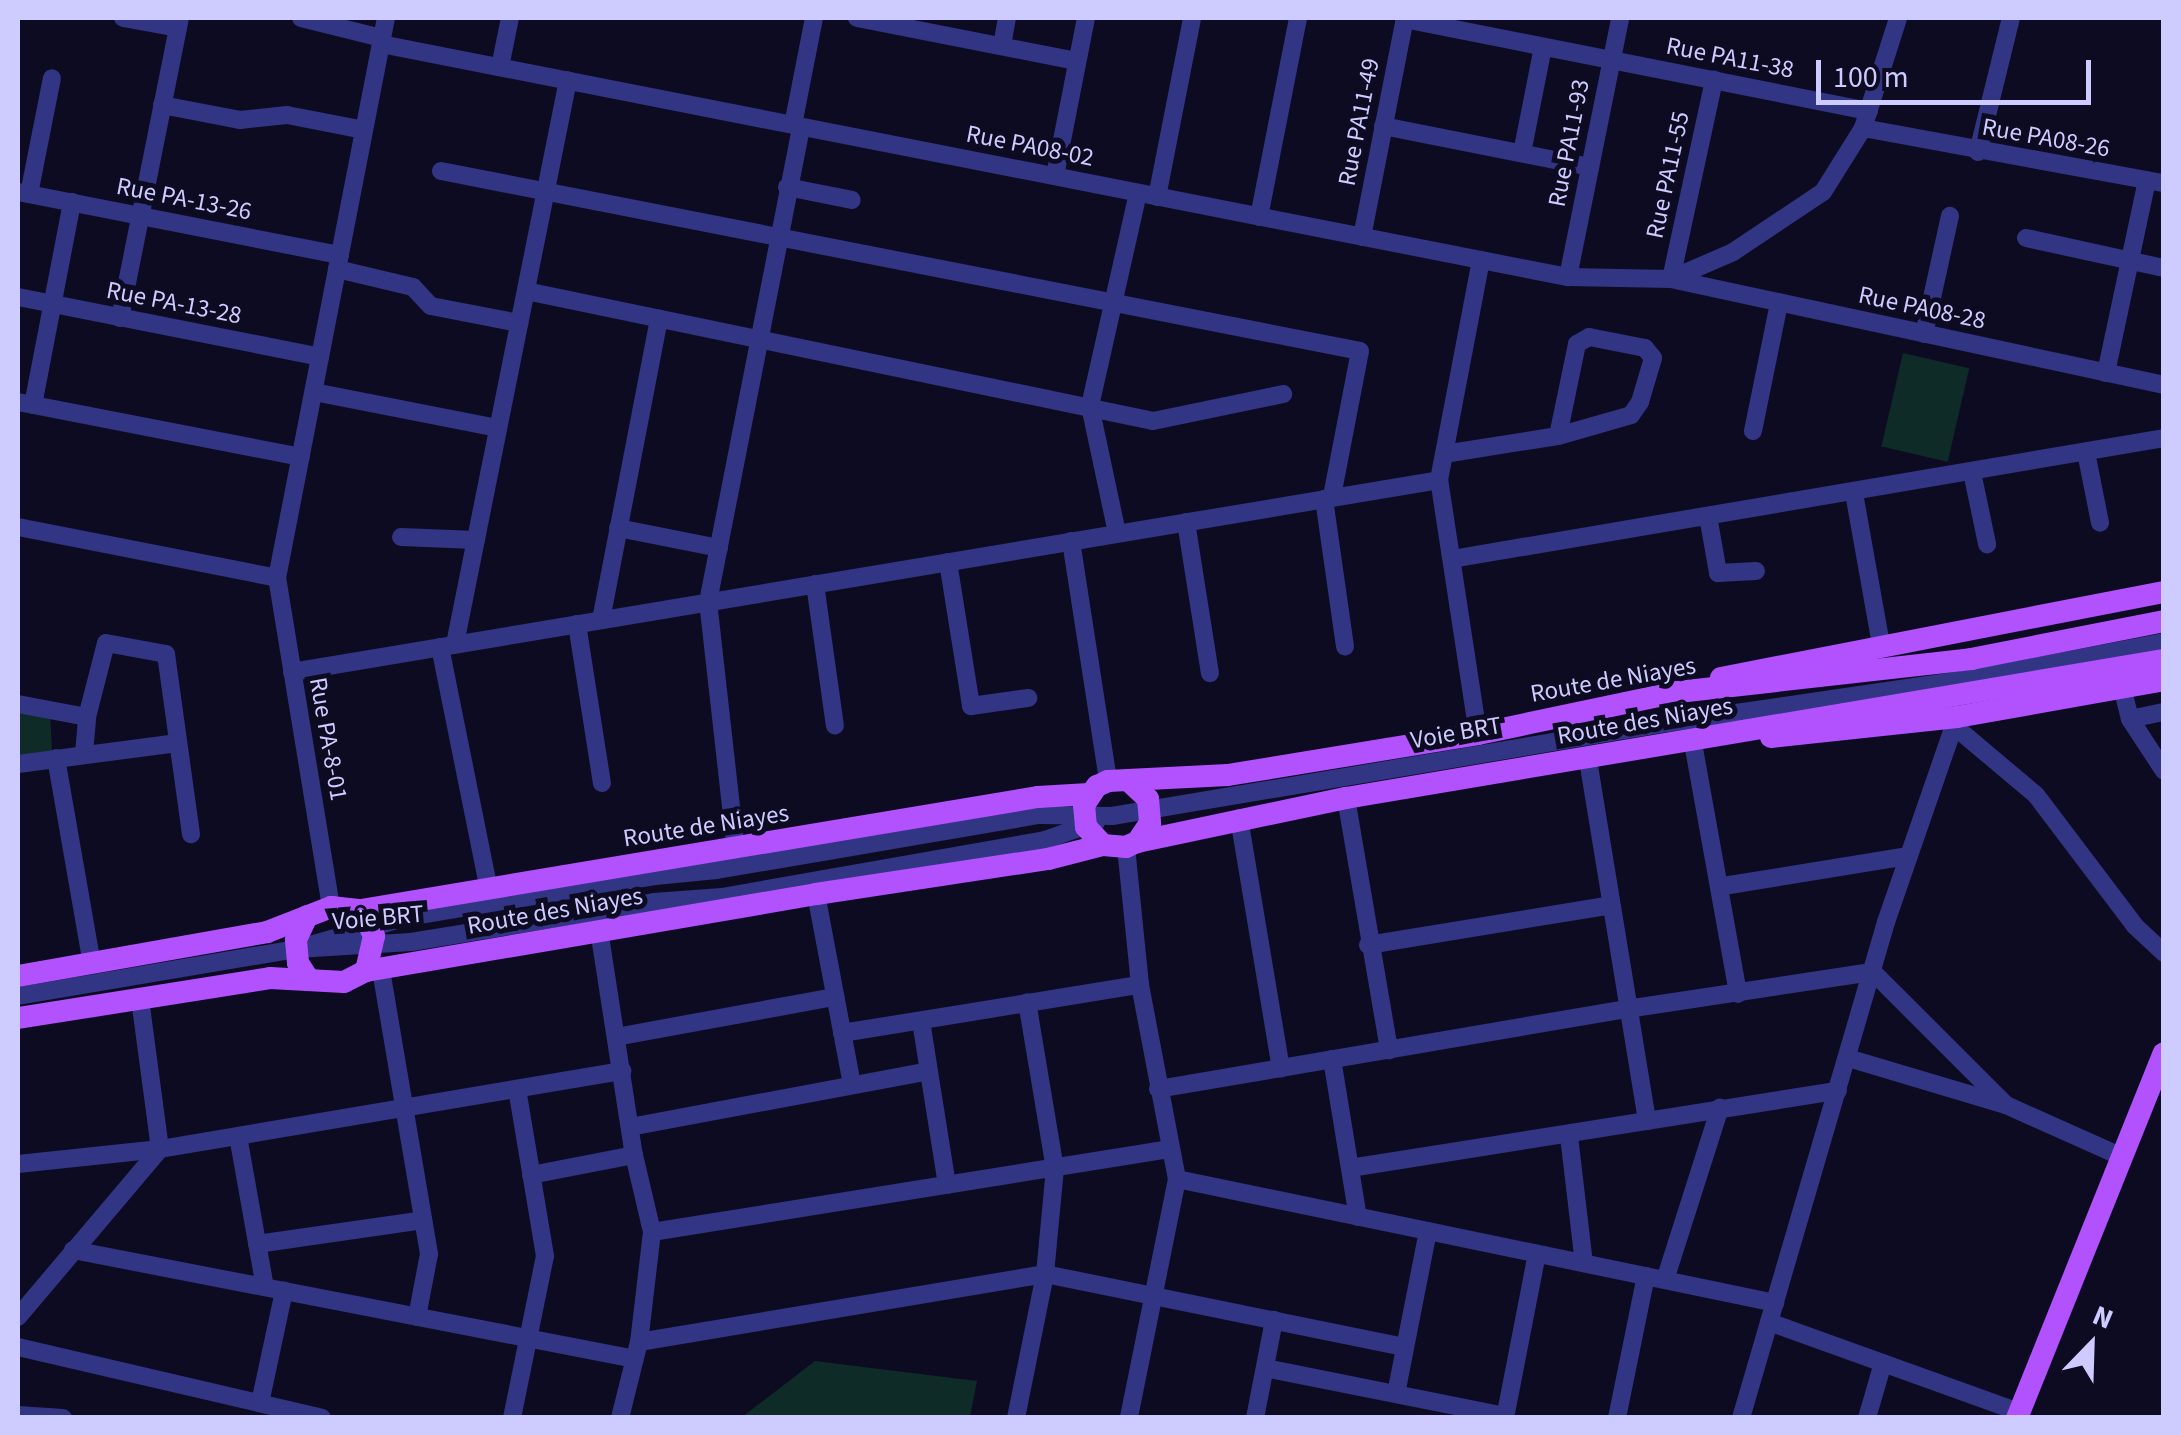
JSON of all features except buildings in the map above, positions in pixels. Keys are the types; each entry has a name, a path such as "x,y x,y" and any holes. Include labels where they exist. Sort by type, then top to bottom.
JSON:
{"main road":[{"path":"1678,692 1736,674 2164,592"},
{"name":"Route de Niayes","path":"332,907 368,927 488,886 736,851 1038,797 1100,800 1228,774 1478,734 1678,692 1971,659 2164,621"},
{"name":"Route des Niayes","path":"18,1018 270,978 344,982 374,971 599,930 1048,860 1346,798 1698,742 1808,717 1976,694 2164,660"},
{"path":"1698,742 1955,722 2164,680"},
{"path":"1100,800 1152,809 1150,823 1122,844 1100,800"},
{"path":"18,976 266,932 332,907"},
{"path":"307,916 296,949 307,977"},
{"path":"368,927 374,971"},
{"path":"2018,1415 2164,1054"}],"street":[{"path":"120,318 179,23 123,18"},
{"name":"Rue PA08-02","path":"301,18 500,67 1568,277 1671,280"},
{"name":"Rue PA-8-01","path":"332,907 277,578 386,18"},
{"path":"500,67 510,18"},
{"path":"736,851 708,602 779,237 814,18"},
{"path":"857,18 1078,61"},
{"path":"1002,46 1008,18"},
{"path":"1055,176 1086,18"},
{"path":"1158,197 1192,18"},
{"path":"1259,217 1298,18"},
{"name":"Rue PA11-38","path":"1404,18 1714,80 1866,120"},
{"name":"Rue PA11-49","path":"1362,237 1404,18"},
{"name":"Rue PA11-93","path":"1568,277 1620,18"},
{"path":"1671,280 1733,252 1805,206 1834,178 1866,120 1898,18"},
{"path":"1978,152 2011,18"},
{"path":"1522,154 1544,47"},
{"path":"24,193 52,78"},
{"path":"488,886 448,646 476,540 568,80"},
{"name":"Rue PA11-55","path":"1671,280 1714,80"},
{"path":"162,105 240,120 288,116 364,130"},
{"name":"Rue PA08-26","path":"1866,120 1978,152 2155,182"},
{"path":"1384,126 1590,167"},
{"path":"441,171 1360,351 1328,498 1345,647"},
{"path":"2106,373 2130,260 2155,182"},
{"path":"788,187 852,200"},
{"name":"Rue PA-13-26","path":"24,193 338,262 414,287 432,306 520,323"},
{"path":"1117,533 1090,406 1138,193"},
{"path":"72,202 52,304 25,403 300,458"},
{"path":"1924,334 1950,216"},
{"path":"2026,238 2164,268"},
{"path":"1478,734 1439,480 1481,260"},
{"name":"Rue PA08-28","path":"1671,280 2164,385"},
{"path":"526,292 1153,421 1283,394"},
{"name":"Rue PA-13-28","path":"18,298 320,357"},
{"path":"1753,432 1779,303"},
{"path":"601,620 659,319"},
{"path":"1444,454 1558,436 1630,416 1636,410 1654,358 1645,348 1589,337 1577,344 1558,436"},
{"path":"314,392 498,428"},
{"path":"1452,558 2164,438"},
{"path":"2086,452 2100,523"},
{"path":"1972,472 1987,544"},
{"path":"292,672 1439,480"},
{"path":"1854,492 1880,645"},
{"path":"1708,516 1718,573 1756,571"},
{"path":"1186,522 1210,673"},
{"path":"18,527 277,578"},
{"path":"618,528 719,548"},
{"path":"401,537 476,540"},
{"path":"1071,541 1100,800"},
{"path":"948,562 971,706 1028,698"},
{"path":"815,584 835,726"},
{"path":"577,624 602,783"},
{"name":"Voie BRT","path":"1100,800 1112,816 1667,722 1974,678 2164,642"},
{"path":"84,754 86,717 106,644 162,652 169,659 190,834"},
{"path":"2122,687 2130,719 2164,771"},
{"path":"18,704 86,717"},
{"path":"2130,719 2164,712"},
{"path":"1741,1418 1873,972 1955,722 2036,795 2135,926 2164,953"},
{"path":"1698,742 1738,994"},
{"path":"18,764 178,743"},
{"path":"56,758 92,964"},
{"path":"1588,760 1646,1121"},
{"path":"1346,798 1368,945 1389,1050"},
{"name":"Voie BRT","path":"368,927 722,897 1044,840 1100,800"},
{"name":"Voie BRT","path":"18,996 296,949 368,927 1040,815 1100,800"},
{"path":"1239,818 1280,1068"},
{"path":"1122,844 1140,985 1177,1179 1129,1418"},
{"path":"1722,886 1909,856"},
{"path":"816,894 852,1085"},
{"path":"1368,945 1611,905"},
{"path":"599,930 634,1155 652,1232 637,1351 620,1418"},
{"path":"374,971 404,1108 428,1254 417,1317"},
{"path":"1158,1089 1627,1009 1873,972"},
{"path":"1873,972 2006,1105"},
{"path":"842,1034 1140,985"},
{"path":"616,1037 835,997"},
{"path":"18,1317 160,1150 140,1000"},
{"path":"1016,1418 1045,1274 1055,1170 1027,1002"},
{"path":"920,1021 947,1185"},
{"path":"1848,1058 2006,1105 2120,1156"},
{"path":"1332,1059 1358,1217"},
{"path":"18,1164 160,1150 622,1071"},
{"path":"630,1127 929,1071"},
{"path":"512,1418 544,1256 517,1088"},
{"path":"1350,1168 1838,1091"},
{"path":"1665,1280 1720,1108"},
{"path":"238,1136 264,1287"},
{"path":"1568,1136 1584,1264"},
{"path":"652,1232 1170,1149"},
{"path":"531,1175 634,1155"},
{"path":"1177,1179 1774,1303"},
{"path":"257,1244 423,1220"},
{"path":"1396,1394 1428,1232"},
{"path":"73,1250 528,1338 637,1351 1045,1274 1406,1347"},
{"path":"1264,1368 1505,1417 1537,1254"},
{"path":"1618,1418 1646,1276"},
{"path":"260,1403 284,1291"},
{"path":"1255,1418 1274,1320"},
{"path":"1769,1322 2018,1415"},
{"path":"18,1348 322,1418"},
{"path":"1867,1418 1883,1363"},
{"path":"18,1415 63,1418"}],"green space":[{"path":"1903,353 1969,368 1948,462 1881,447"},
{"path":"18,708 50,710 52,753 18,758"},
{"path":"815,1361 977,1381 970,1417 742,1417"}]}
